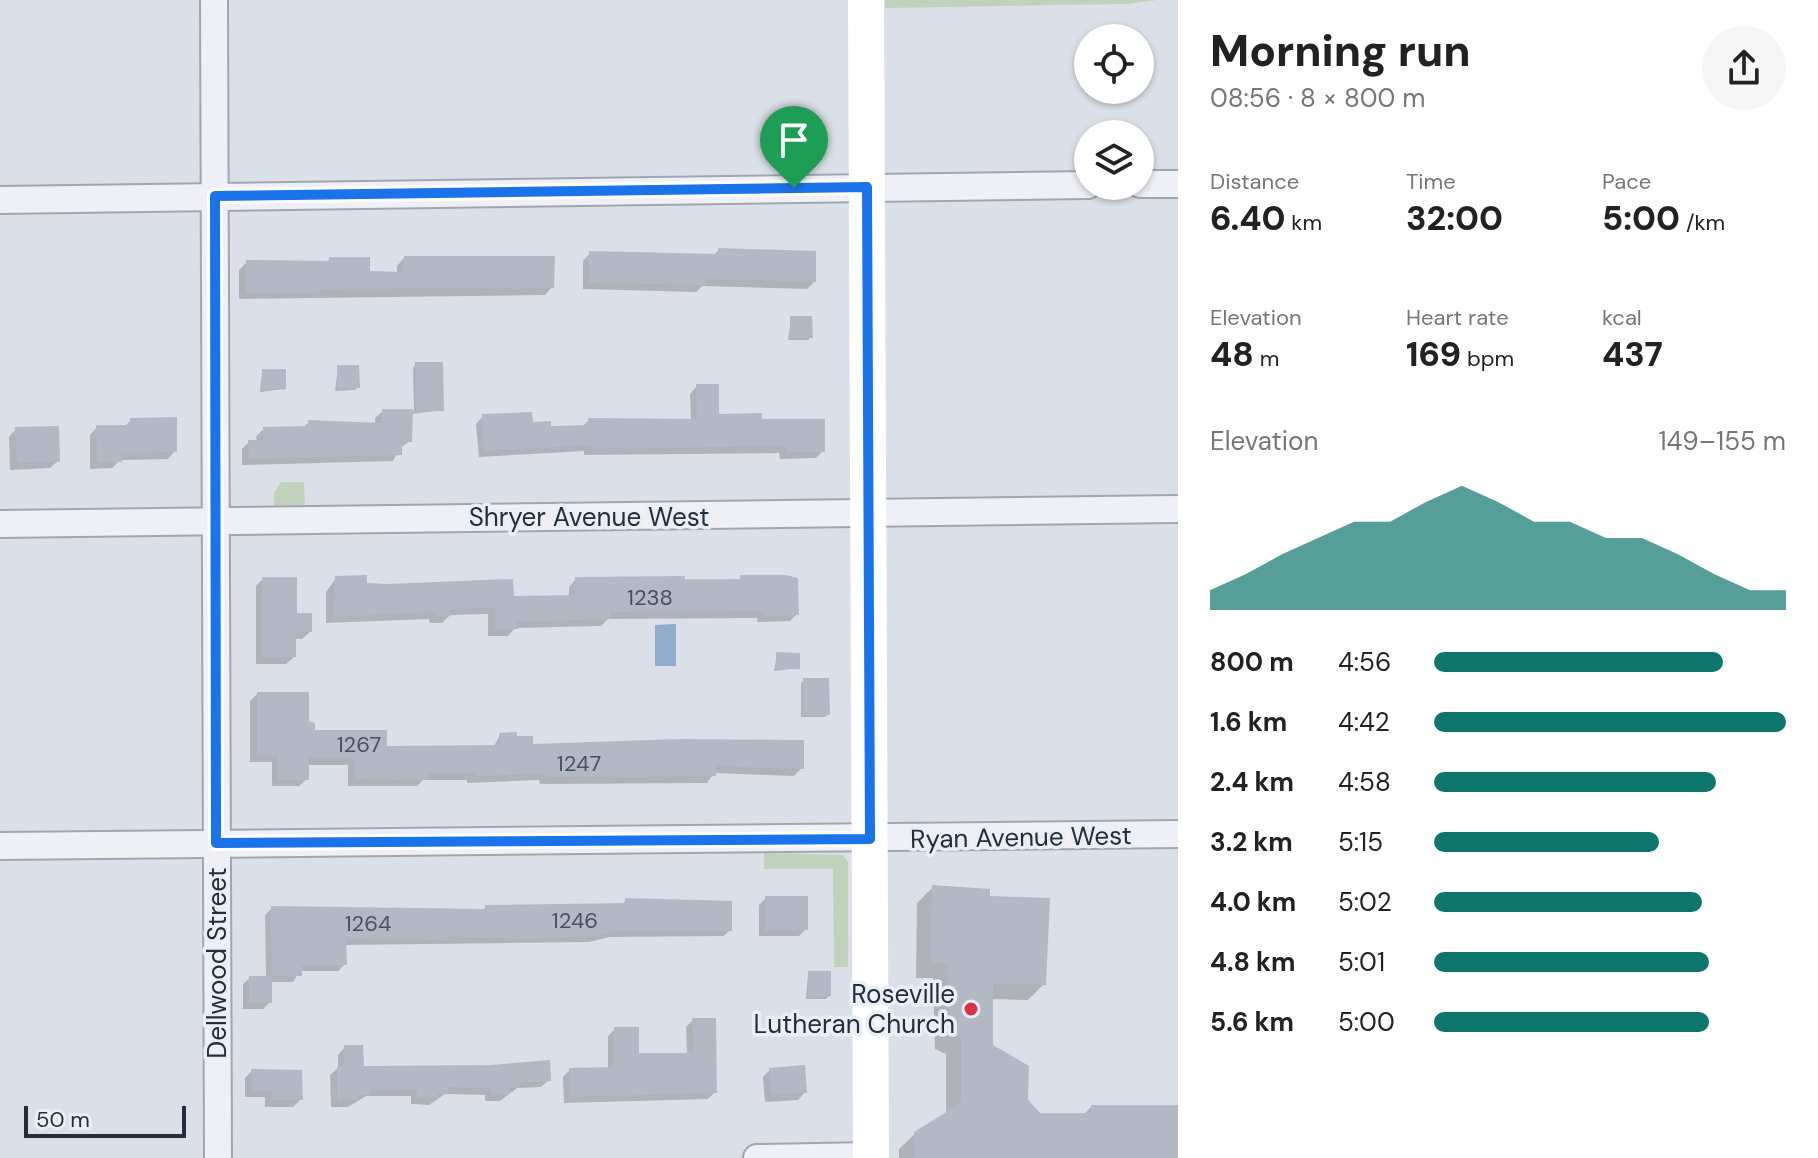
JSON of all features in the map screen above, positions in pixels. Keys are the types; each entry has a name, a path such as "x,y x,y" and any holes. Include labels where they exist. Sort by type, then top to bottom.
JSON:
{"street":[{"name":"Dellwood Street","path":"214,0 218,1158"},
{"path":"757,1158 871,1157 866,0"},
{"path":"1154,184 1178,184"},
{"path":"0,200 1074,185"},
{"name":"Shryer Avenue West","path":"0,524 1178,509"},
{"name":"Ryan Avenue West","path":"0,846 1178,834"}],"green space":[{"path":"885,0 1157,0 1127,4 885,8"},
{"path":"281,482 304,482 305,505 274,506 274,493"},
{"path":"764,853 843,855 848,862 848,967 834,967 833,869 764,869"}],"water":[{"path":"676,624 676,666 655,666 655,625"}],"building":[{"path":"718,248 816,251 816,282 706,279 705,285 589,283 589,251 718,254"},
{"path":"404,256 555,256 554,288 319,289 319,293 246,293 246,260 329,261 329,257 370,257 370,271 403,272"},
{"path":"790,316 812,316 813,338 790,338"},
{"path":"415,362 443,362 444,411 416,412"},
{"path":"337,365 359,365 360,388 338,388"},
{"path":"262,369 286,369 286,389 262,390"},
{"path":"696,384 719,384 719,414 762,413 762,419 825,419 825,452 786,452 786,446 591,449 590,445 485,451 482,414 532,412 533,422 551,421 551,426 588,425 588,418 697,419"},
{"path":"382,409 413,409 412,442 402,442 402,455 249,459 248,440 263,440 263,427 308,426 308,420 382,423"},
{"path":"177,417 177,452 121,453 122,462 97,462 96,425 130,425 130,418"},
{"path":"59,426 60,462 17,463 15,427"},
{"path":"367,575 367,583 387,584 513,579 514,596 576,595 575,577 685,576 685,580 786,575 798,578 799,615 764,616 764,611 610,612 610,619 517,622 517,629 495,630 494,608 451,609 451,616 438,617 436,612 333,617 335,576"},
{"path":"262,577 297,577 297,613 312,613 312,632 296,632 296,657 262,657"},
{"path":"776,652 800,653 800,669 776,669"},
{"path":"803,678 829,678 830,715 803,715"},
{"path":"257,692 309,692 309,721 315,723 315,730 387,730 387,746 500,745 499,733 517,732 517,736 533,736 533,744 680,739 804,740 804,769 716,766 716,776 546,777 546,774 474,776 474,773 428,774 426,779 398,780 354,779 354,758 309,758 309,780 278,780 278,756 257,755"},
{"name":"Roseville Lutheran Church","path":"932,885 990,889 990,896 1050,898 1046,985 993,984 993,1045 1029,1066 1028,1100 1040,1113 1091,1113 1091,1105 1178,1105 1178,1158 914,1158 914,1132 961,1103 961,1039 950,1034 947,963 930,963"},
{"path":"765,896 808,896 808,930 765,930"},
{"path":"625,898 732,901 732,931 617,931 597,936 528,939 449,936 449,940 346,939 347,965 302,965 302,976 272,976 271,906 485,909 485,905 625,903"},
{"path":"808,971 831,971 831,996 808,997"},
{"path":"249,976 272,976 272,1003 249,1003"},
{"path":"692,1018 716,1018 717,1093 570,1097 569,1068 614,1067 614,1027 639,1027 639,1053 693,1053"},
{"path":"344,1045 363,1045 364,1066 491,1065 550,1060 551,1081 520,1082 520,1088 509,1088 510,1094 491,1095 491,1088 448,1087 448,1093 438,1093 438,1098 417,1097 417,1089 370,1090 370,1095 357,1095 358,1100 337,1101 337,1066 344,1066"},
{"path":"805,1065 807,1093 771,1095 769,1068"},
{"path":"251,1069 302,1070 303,1100 272,1100 272,1091 252,1091"}],"place":[{"name":"Roseville Lutheran Church","path":"971,1009"}],"route":[{"path":"867,187 870,839 216,843 215,196 794,188 867,187"}]}
